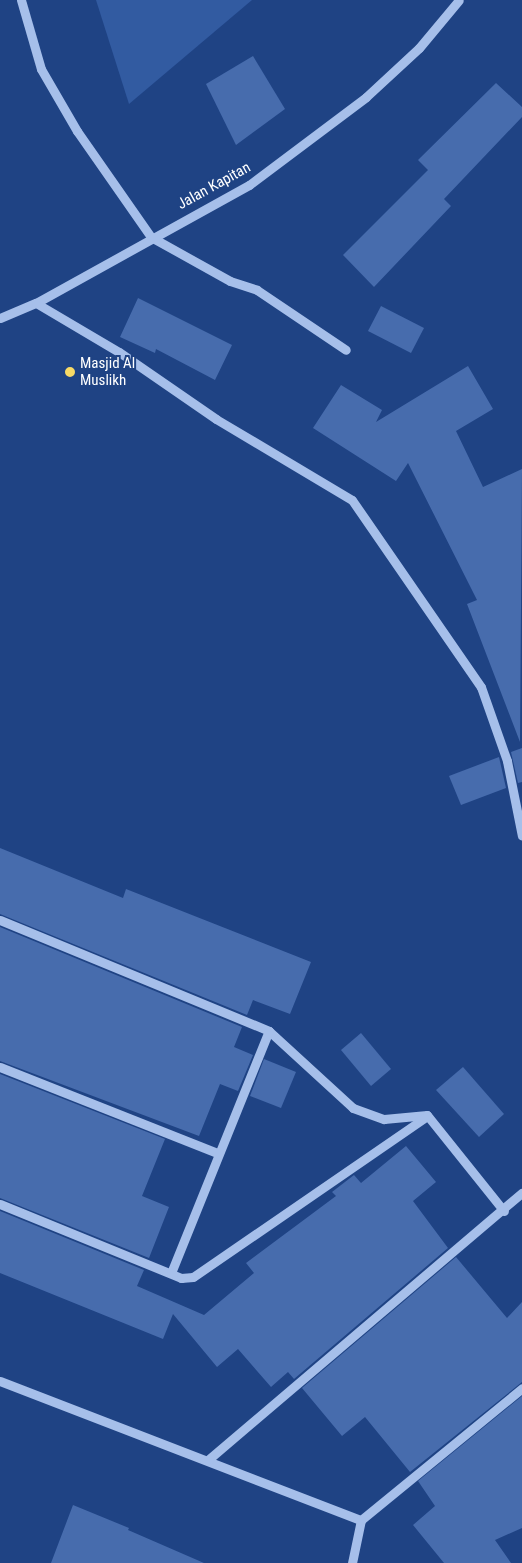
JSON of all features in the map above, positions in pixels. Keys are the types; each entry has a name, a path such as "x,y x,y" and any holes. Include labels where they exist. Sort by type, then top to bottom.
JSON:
{"street":[{"path":"21,0 41,69 77,131 151,237 230,281 258,290 346,350"},
{"name":"Jalan Kapitan","path":"0,318 36,303 151,237 249,186 366,96 419,48 460,0"},
{"path":"36,303 119,352 216,419 352,500 481,687 507,760 522,836"},
{"path":"0,920 269,1031 353,1108 384,1119 427,1116"},
{"path":"171,1273 217,1153 269,1031"},
{"path":"0,1067 217,1153"},
{"path":"427,1116 504,1211"},
{"path":"0,1204 171,1273 192,1277 427,1116"},
{"path":"208,1459 504,1211 522,1193"},
{"path":"0,1381 208,1459 361,1520"},
{"path":"352,1563 361,1520 522,1388"}],"shaded area":[{"path":"96,0 252,0 129,104"}],"building":[{"path":"253,56 285,109 236,145 206,84"},
{"path":"496,83 522,107 522,117 444,199 451,206 374,287 343,255 428,170 418,160"},
{"path":"138,298 232,345 215,380 156,349 155,353 120,337"},
{"path":"381,306 424,328 411,353 368,331"},
{"path":"468,366 493,409 456,431 483,487 522,469 520,742 467,604 477,600 408,463 396,481 313,428 341,385 382,410 376,422"},
{"path":"522,748 522,782 518,783 511,752"},
{"path":"499,757 506,788 461,805 449,776"},
{"path":"0,848 123,898 126,889 311,962 290,1014 253,1000 247,1015 0,914"},
{"path":"0,927 242,1027 234,1047 253,1055 238,1091 220,1084 199,1136 0,1061"},
{"path":"361,1033 391,1069 371,1086 341,1050"},
{"path":"264,1059 296,1072 281,1108 250,1096"},
{"path":"463,1067 504,1114 479,1137 436,1090"},
{"path":"0,1074 165,1139 142,1196 169,1207 149,1258 0,1198"},
{"path":"406,1146 436,1182 413,1201 448,1248 294,1379 288,1372 271,1387 238,1349 217,1367 173,1314 163,1339 0,1273 0,1211 144,1270 137,1286 204,1315 254,1273 246,1263 336,1196 332,1192 354,1175 361,1183"},
{"path":"456,1257 507,1318 522,1302 522,1382 410,1472 365,1417 342,1436 302,1388"},
{"path":"522,1396 522,1528 495,1540 511,1563 444,1563 413,1525 435,1506 418,1481"},
{"path":"73,1505 129,1528 128,1530 204,1563 51,1563"}],"place":[{"name":"Masjid Al Muslikh","path":"70,372"}]}
